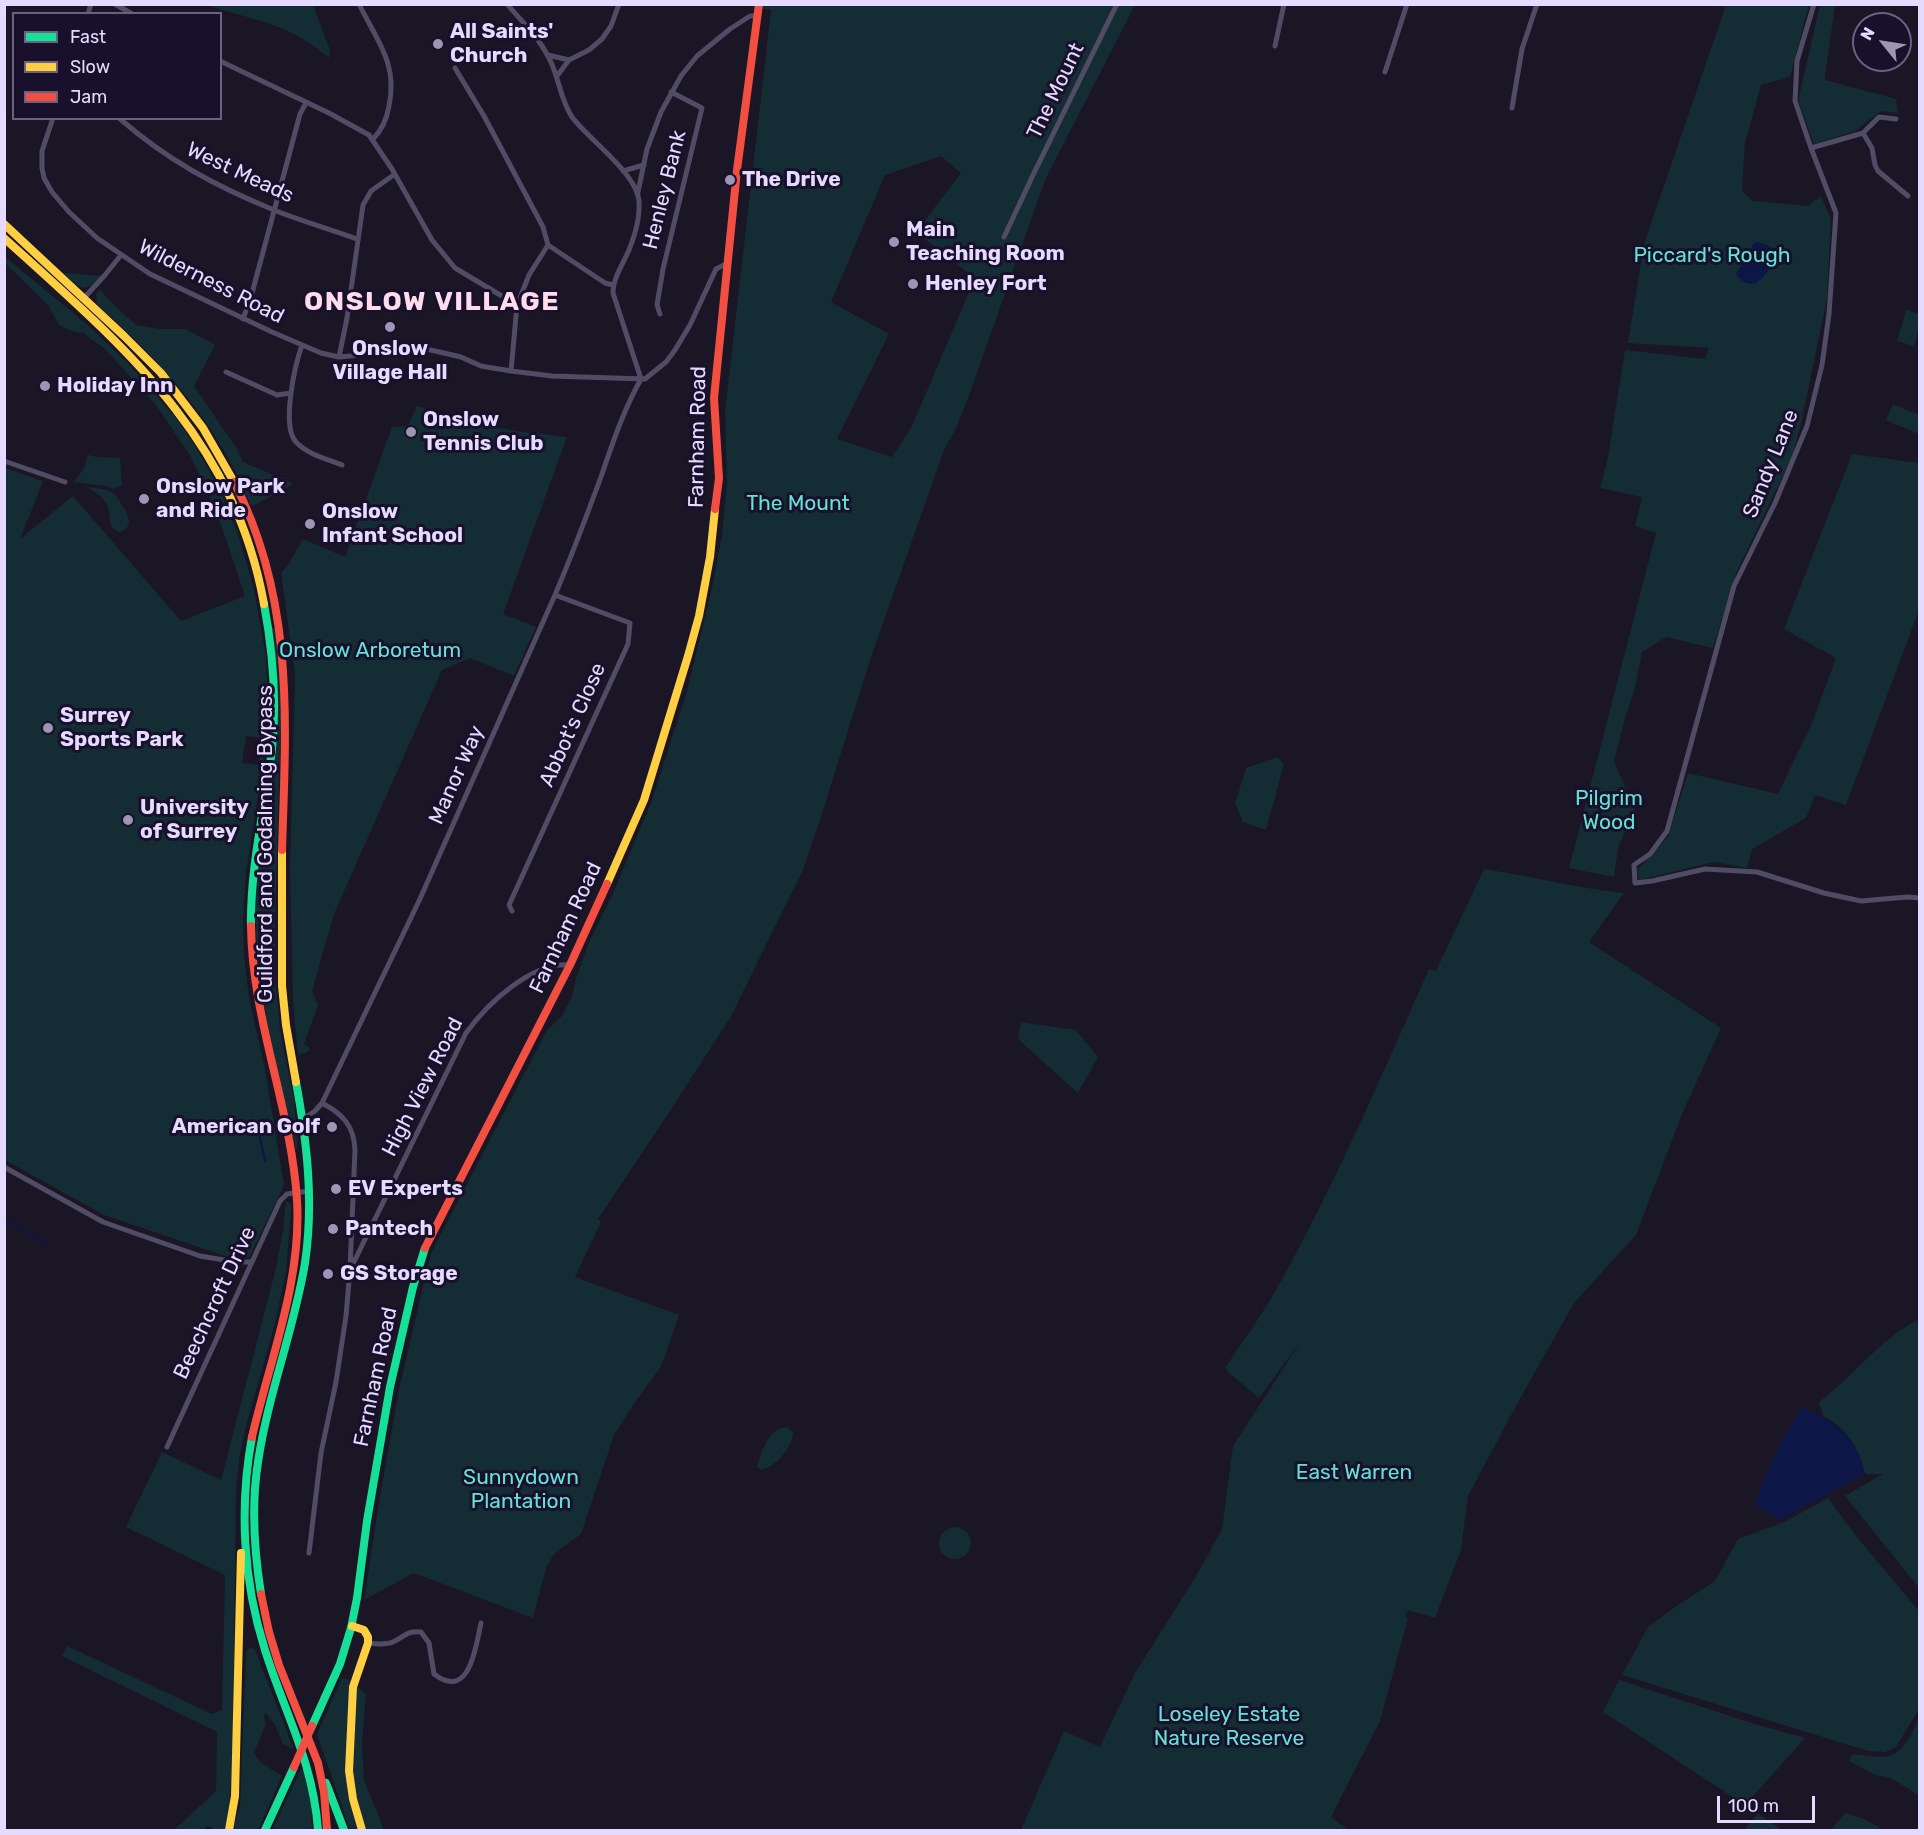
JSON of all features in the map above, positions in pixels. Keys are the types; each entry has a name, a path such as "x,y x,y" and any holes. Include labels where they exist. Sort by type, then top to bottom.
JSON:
{"main road":[{"name":"Farnham Road","path":"265,1830 339,1665 352,1626 387,1406 422,1254 570,965 644,800 699,616 710,556 719,477 714,398 726,264 759,4"},
{"name":"Guildford and Godalming Bypass","path":"4,224 158,371 205,431 241,495 257,536 278,622 284,679 285,739 281,920 282,1003 303,1119 309,1191 308,1233 302,1280 261,1444 256,1470 254,1508 258,1579 270,1635 283,1676 315,1753 324,1793 327,1830"},
{"name":"Guildford and Godalming Bypass","path":"4,238 122,348 172,402 200,442 234,505 247,541 266,614 274,696 272,752 251,895 252,956 262,1022 290,1146 297,1192 297,1232 293,1271 282,1327 253,1434 245,1490 247,1565 258,1626 269,1662 306,1758 316,1793 318,1830"},
{"path":"229,1830 236,1796 239,1599 245,1518"},
{"path":"352,1626 364,1630 368,1637 353,1687 349,1759 351,1790 362,1830"},
{"path":"315,1753 344,1830"}],"street":[{"path":"115,4 129,12"},
{"path":"359,4 386,57 392,75 388,112 381,130 373,139"},
{"path":"507,4 531,30 548,55 557,76 561,95 572,117 623,171 638,192"},
{"path":"557,76 569,60 589,50 602,39 611,26 619,4"},
{"name":"The Mount","path":"1004,237 1117,4"},
{"path":"1275,46 1284,4"},
{"path":"1385,72 1407,4"},
{"path":"1512,108 1522,49 1537,4"},
{"name":"Sandy Lane","path":"1814,4 1797,61 1795,101 1836,213 1829,314 1822,365 1807,426 1775,503 1734,586 1667,831 1650,854 1634,865 1635,883 1705,869 1757,872 1824,893 1861,901 1920,898"},
{"path":"640,379 613,293 613,285 630,248 638,214 638,192 646,149 671,92 697,56 730,28 750,16 758,16"},
{"path":"548,55 569,60"},
{"path":"222,62 328,113 373,139 432,240 455,268 517,305"},
{"path":"455,68 484,116 543,227 548,245 605,283 613,285"},
{"name":"Henley Bank","path":"660,314 657,304 663,269 702,108 671,92"},
{"path":"243,319 251,297 300,114 306,103"},
{"path":"1811,148 1863,133 1879,117 1896,119"},
{"path":"52,120 41,160 48,186 69,213 97,238 121,255"},
{"name":"West Meads","path":"120,120 155,148 183,166 274,210 357,239"},
{"path":"1863,133 1872,148 1878,171 1908,196"},
{"path":"623,171 644,165"},
{"path":"395,174 371,191 366,198 357,239 347,318 339,357 360,355 378,348 422,348 461,357 475,364 511,371 552,376 645,379 675,351 716,269 726,264"},
{"path":"511,371 517,305 529,275 548,245"},
{"name":"Wilderness Road","path":"84,298 121,255 150,274 243,319 302,345 339,357"},
{"path":"302,345 291,393 290,432 296,442 311,452 342,465"},
{"path":"226,372 277,395 291,393"},
{"name":"Manor Way","path":"303,1119 315,1111 322,1102 419,901 571,558 617,431 640,379"},
{"path":"4,461 65,482"},
{"name":"Abbot's Close","path":"512,911 509,905 628,644 630,623 555,595"},
{"name":"High View Road","path":"350,1269 466,1033 478,1017 497,999 530,976 554,966 570,965"},
{"name":"High View Road","path":"309,1552 321,1453 342,1350 350,1269 355,1140 344,1117 322,1102"},
{"path":"4,1167 103,1222 200,1256 236,1262 252,1262"},
{"path":"297,1192 309,1191"},
{"name":"Beechcroft Drive","path":"167,1447 280,1201 287,1194 297,1192"},
{"path":"351,1239 363,1243"},
{"path":"368,1643 392,1642 413,1630 421,1632 429,1643 434,1674 440,1678 452,1680 467,1674 471,1668 481,1623"}],"green space":[{"path":"207,5 313,5 330,50 329,58 303,39 283,29"},
{"name":"Sunnydown Plantation","path":"761,5 1135,5 1045,180 967,401 944,450 871,657 802,872 730,1018 598,1219 601,1222 575,1277 679,1315 661,1367 614,1435 581,1534 554,1554 546,1568 533,1618 414,1573 364,1600 400,1385 431,1253 547,1030 562,1016 571,999 590,940 614,891 651,803 687,691 712,588 722,535 727,483 725,411 771,10 760,8","holes":["941,156 961,173 916,232 975,278 912,426 892,457 837,439 889,334 831,302 885,175"]},
{"name":"Piccard's Rough","path":"1726,5 1809,5 1790,77 1761,85 1745,143 1742,191 1753,201 1808,206 1821,196 1831,219 1827,299 1792,457 1736,573 1713,648 1666,637 1642,652 1635,688 1614,761 1635,810 1618,848 1614,877 1569,868 1656,533 1635,526 1642,497 1600,488 1608,457 1625,350 1705,359 1709,348 1628,343 1644,244"},
{"path":"1820,5 1835,5 1825,80 1896,99 1898,113 1881,111 1855,131 1814,144 1798,101"},
{"name":"Surrey Sports Park","path":"5,257 89,326 128,363 175,417 219,488 237,531 253,585 266,655 268,709 262,770 246,873 243,922 244,956 249,998 265,1069 284,1185 249,1258 225,1256 104,1215 5,1160 5,468 43,481 20,539 73,496 181,621 245,596 217,513 191,457 156,405 105,349 83,333 71,331 59,325 48,305 5,263","holes":["246,736 262,738 259,765 242,763"]},
{"path":"64,273 101,276 90,286 82,288"},
{"path":"100,290 136,325 161,329 186,329 215,345 194,386 237,449 243,462 291,482 292,485 253,506 250,504 222,447 205,421 165,371 97,304 96,294"},
{"path":"1906,310 1919,314 1919,327 1914,346 1897,341"},
{"path":"1893,404 1919,415 1919,434 1886,420"},
{"name":"Onslow Arboretum","path":"417,406 452,420 567,437 503,614 536,627 514,676 470,658 442,670 334,914 312,991 318,1005 304,1044 310,1048 308,1052 298,1055 293,1003 290,869 295,674 281,573 303,539 345,557 392,427 408,426"},
{"path":"1852,454 1919,463 1919,610 1846,805 1815,795 1806,818 1752,849 1747,868 1714,862 1639,880 1637,870 1668,837 1688,773 1778,794 1812,723 1836,658 1784,629"},
{"path":"88,455 120,458 122,485 113,489 107,486 73,482 84,469"},
{"path":"86,487 104,489 115,495 129,520 125,530 120,532 112,527 108,507 104,500"},
{"path":"272,628 275,628 279,659 281,715 275,976 280,1030 294,1100 298,1149 296,1149 269,1033 259,974 257,945 258,874 274,772 277,737"},
{"path":"1278,757 1284,764 1266,830 1243,822 1235,803 1246,768"},
{"name":"East Warren","path":"1484,869 1624,893 1589,942 1721,1028 1682,1114 1636,1235 1574,1303 1468,1496 1461,1550 1435,1618 1408,1610 1405,1616 1408,1618 1380,1721 1331,1817 1348,1830 1021,1830 1064,1731 1100,1747 1135,1673 1198,1573 1222,1529 1233,1446 1301,1341 1259,1398 1228,1372 1226,1367 1280,1283 1301,1245 1358,1128 1429,969 1436,971"},
{"path":"1021,1022 1076,1030 1098,1057 1078,1093 1018,1039"},
{"path":"286,1201 291,1204 291,1212 286,1271 275,1324 247,1422 236,1489 233,1759 227,1830 213,1830 212,1827 207,1826 203,1830 174,1830 216,1791 217,1732 62,1656 67,1646 212,1714 222,1710 225,1575 126,1527 162,1452 221,1480 276,1268"},
{"path":"1916,1321 1919,1323 1919,1588 1845,1496 1883,1474 1865,1474 1851,1440 1839,1426 1823,1416 1819,1402 1891,1337"},
{"path":"787,1427 793,1432 787,1450 772,1465 761,1470 757,1467 770,1436 780,1428"},
{"path":"1828,1498 1857,1537 1919,1611 1919,1709 1896,1747 1885,1752 1868,1751 1622,1675 1648,1627 1715,1581 1738,1539 1784,1522"},
{"path":"955,1527 967,1531 971,1543 967,1555 955,1559 943,1555 939,1543 943,1531"},
{"path":"250,1647 255,1650 293,1749 283,1744 275,1725 266,1713 264,1715 266,1724 254,1753 260,1762 282,1776 258,1830 232,1830 240,1807 246,1652"},
{"path":"342,1678 350,1680 366,1694 362,1742 364,1780 384,1830 350,1830 317,1734"},
{"path":"1619,1680 1805,1738 1745,1805 1603,1712"},
{"path":"1919,1718 1919,1796 1898,1782 1875,1775 1849,1761 1852,1755 1881,1757 1895,1753 1905,1744"},
{"path":"301,1769 310,1789 312,1830 272,1830"},
{"path":"1845,1813 1864,1819 1884,1830 1831,1830"},
{"path":"1758,1814 1783,1830 1744,1830"}],"shaded area":[{"path":"1758,242 1771,248 1774,255 1764,276 1751,284 1744,282 1736,274 1754,243"},
{"path":"1802,1407 1826,1418 1843,1431 1856,1448 1865,1474 1780,1520 1756,1505 1769,1467"}],"waterway":[{"path":"260,1137 265,1161"},
{"path":"4,1218 48,1244"}],"traffic: fast":[{"path":"251,926 255,860 272,749 274,712 270,640 264,604"},
{"path":"261,1594 254,1528 258,1462 268,1412 300,1288 308,1240 308,1172 296,1082"},
{"path":"312,1726 340,1664 351,1628 390,1387 413,1287 425,1248"},
{"path":"252,1437 245,1490 245,1544 252,1597 265,1650 304,1760 315,1805 318,1830"},
{"path":"265,1830 294,1767"},
{"path":"326,1783 344,1830"}],"traffic: slow":[{"path":"4,224 161,373 203,428 234,482"},
{"path":"4,238 130,357 167,398 200,443 227,491 249,545 264,604"},
{"path":"607,884 644,800 688,656 699,616 710,557 715,509"},
{"path":"282,850 282,986 296,1082"},
{"path":"229,1830 235,1796 241,1553"},
{"path":"352,1626 364,1630 368,1637 353,1687 349,1771 353,1799 362,1830"}],"traffic: jam":[{"path":"715,509 719,478 714,398 737,170 759,4"},
{"path":"234,482 254,526 268,571 277,617 285,708 282,850"},
{"path":"425,1248 570,965 607,884"},
{"path":"251,926 258,995 287,1131 297,1200 295,1260 290,1290 252,1437"},
{"path":"261,1594 279,1665 318,1763 324,1792 327,1830"},
{"path":"294,1767 312,1726"}],"place":[{"name":"All Saints' Church","path":"438,44"},
{"name":"The Drive","path":"730,180"},
{"name":"Main Teaching Room","path":"894,242"},
{"name":"Henley Fort","path":"913,284"},
{"name":"Onslow Village Hall","path":"390,327"},
{"name":"Holiday Inn","path":"45,386"},
{"name":"Onslow Tennis Club","path":"411,432"},
{"name":"Onslow Park and Ride","path":"144,499"},
{"name":"Onslow Infant School","path":"310,524"},
{"name":"Surrey Sports Park","path":"48,728"},
{"name":"University of Surrey","path":"128,820"},
{"name":"American Golf","path":"332,1127"},
{"name":"EV Experts","path":"336,1189"},
{"name":"Pantech","path":"333,1229"},
{"name":"GS Storage","path":"328,1274"}],"district":[{"name":"ONSLOW VILLAGE","path":"432,302"}],"park label":[{"name":"Pilgrim Wood","path":"1609,811"},
{"name":"Loseley Estate Nature Reserve","path":"1229,1727"}]}
